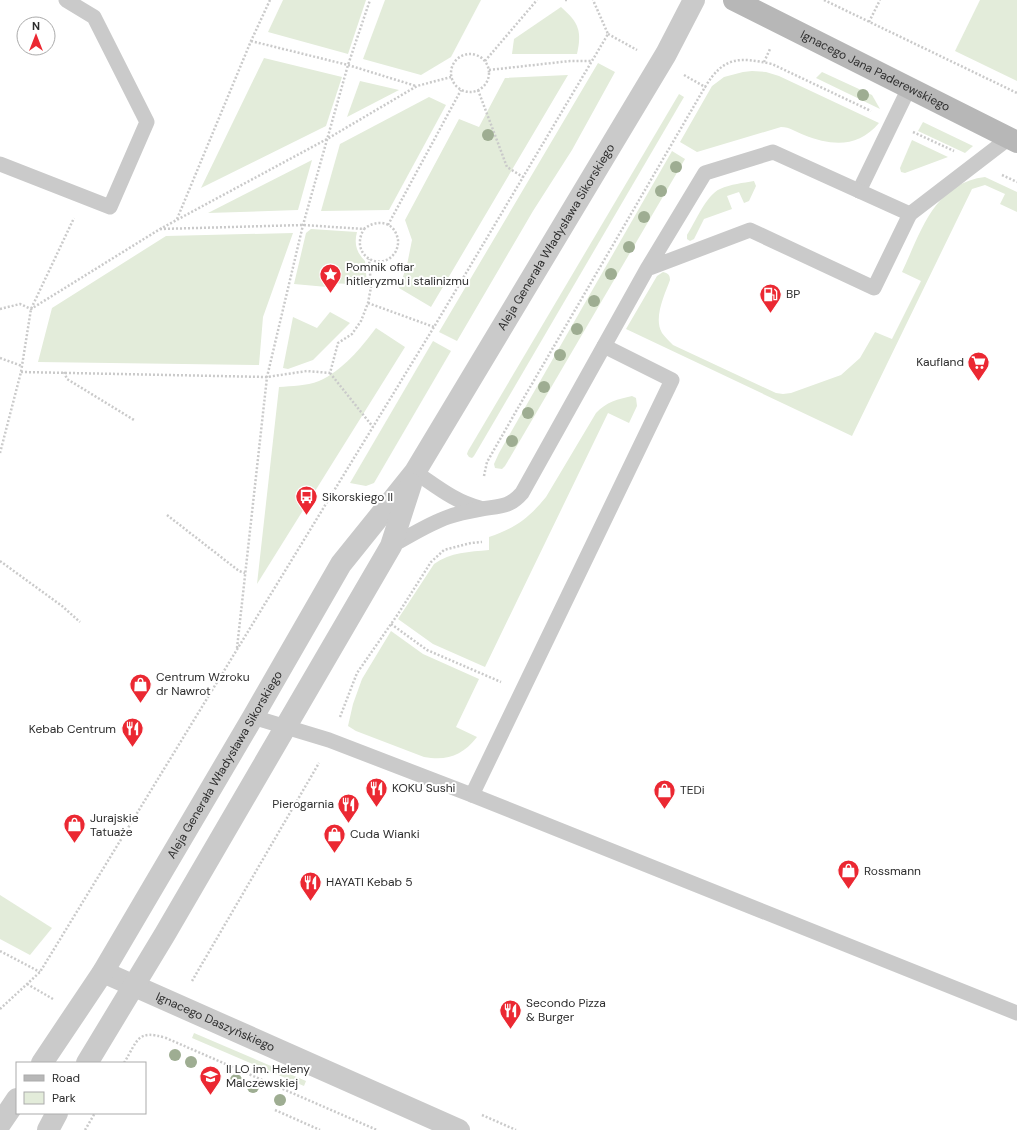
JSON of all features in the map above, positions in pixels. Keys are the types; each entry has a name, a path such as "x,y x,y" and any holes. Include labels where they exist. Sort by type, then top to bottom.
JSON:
{"main road":[{"name":"Ignacego Jana Paderewskiego","path":"734,0 1013,140"}],"street":[{"name":"Aleja Generała Władysława Sikorskiego","path":"43,1062 103,972 341,564 415,472 661,63 694,0"},
{"name":"Aleja Generała Władysława Sikorskiego","path":"88,1062 287,726 391,546 415,472"},
{"name":"Ignacego Daszyńskiego","path":"103,972 459,1130"},
{"path":"0,1124 16,1100"},
{"path":"48,1130 56,1114"}],"lane":[{"path":"0,164 83,195 110,207 147,122 94,17 66,0"},
{"path":"859,191 894,122 909,88"},
{"path":"647,270 750,230 874,288 910,214 978,163 1013,140"},
{"path":"391,546 447,517 465,512 506,506 516,500 522,493 647,270 705,173 773,152 910,214"},
{"path":"472,795 672,380 604,346"},
{"path":"415,472 466,505 483,509"},
{"path":"253,717 287,726 329,740 472,795 1017,1013"}],"path":[{"path":"176,220 251,40 270,0"},
{"path":"236,650 267,378 303,225 348,65 370,0"},
{"path":"485,61 537,0"},
{"path":"593,0 608,34 705,87"},
{"path":"824,0 1017,93"},
{"path":"869,22 880,0"},
{"path":"0,1009 40,972 434,327 608,34"},
{"path":"251,40 348,65 417,86"},
{"path":"470,54 478,56 485,61 489,70 486,85 478,90 469,92 461,90 454,84 451,76 451,68 455,61 462,56 470,54"},
{"path":"484,476 488,462 519,407 705,87 719,67 732,61 746,59 772,64 1017,182"},
{"path":"489,70 570,61 591,61"},
{"path":"31,309 160,229 327,139 417,86 451,76"},
{"path":"388,225 461,90"},
{"path":"478,90 507,167 523,177"},
{"path":"0,452 21,372 31,309 83,195"},
{"path":"376,223 388,225 397,234 398,247 394,254 389,259 382,261 369,259 363,252 360,245 360,236 364,229 376,223"},
{"path":"160,229 303,225 364,229"},
{"path":"330,373 338,343 352,334 362,321 371,288 369,259"},
{"path":"368,303 434,327"},
{"path":"0,309 20,304 31,309"},
{"path":"0,358 22,366"},
{"path":"21,372 267,378 307,371 330,373 373,427"},
{"path":"64,372 67,378 134,420"},
{"path":"168,515 239,571 245,574"},
{"path":"340,716 357,673 391,624 425,570 444,550 471,543 482,542"},
{"path":"0,561 62,606 80,622"},
{"path":"391,624 427,650 521,691"},
{"path":"190,986 319,762"},
{"path":"0,951 40,972"},
{"path":"27,984 56,1001"},
{"path":"125,1062 139,1038 145,1034 153,1033 377,1130"},
{"path":"276,1110 320,1130"},
{"path":"85,1130 94,1114"}],"green space":[{"path":"283,0 366,0 348,54 268,32"},
{"path":"385,0 481,0 451,57 421,75 363,59"},
{"path":"980,0 1017,0 1017,81 955,51"},
{"path":"561,7 572,18 578,28 579,39 577,54 512,54 514,39"},
{"path":"264,58 342,77 326,126 201,188"},
{"path":"598,63 615,72 572,150 533,211 457,341 439,332"},
{"path":"752,71 766,72 779,76 879,123 871,131 853,141 834,143 814,139 784,127 697,152 680,142 712,86 724,77"},
{"path":"822,72 872,95 880,109 816,78"},
{"path":"568,75 431,307 399,288 407,265 412,240 405,220 459,119 479,127 505,78"},
{"path":"360,81 399,90 347,117"},
{"path":"679,94 684,97 474,456 472,458 469,457 467,454 468,451"},
{"path":"429,97 446,105 389,210 321,211 340,144"},
{"path":"923,122 973,146 965,153 918,131"},
{"path":"912,140 948,157 905,173 901,172 900,168"},
{"path":"672,151 685,159 505,466 502,469 495,468 494,464 499,453"},
{"path":"312,160 298,210 208,213"},
{"path":"985,177 1017,192 1017,212 1000,204 1005,194 985,185 972,189 852,436 626,329 657,276 663,272 668,274 670,280 659,313 659,320 662,333 673,345 776,393 791,393 841,375 860,358 875,332 892,339 921,281 902,272 923,226 941,199 953,189 968,181"},
{"path":"754,181 756,186 749,201 744,203 739,192 727,196 732,209 704,219 694,239 690,241 687,239 687,235 701,210 715,192 728,186"},
{"path":"311,229 357,232 356,247 365,261 367,285 331,283 330,265 327,264 327,287 294,284 306,233"},
{"path":"293,233 263,317 259,365 38,362 52,308 166,236"},
{"path":"330,312 350,323 313,360 288,369 283,368 293,317 317,328"},
{"path":"376,328 405,347 257,584 279,387 309,384 327,377 350,358"},
{"path":"433,341 451,351 374,483 366,486 350,483"},
{"path":"632,396 636,398 637,406 629,423 608,413 485,667 433,644 398,619 434,564 454,555 489,550 489,537 514,526 527,517 546,497 596,413 608,404"},
{"path":"391,631 423,654 479,679 456,727 477,737 460,753 454,756 440,758 424,757 356,731 348,726 353,704 362,679"},
{"path":"0,895 52,928 30,955 0,939"},
{"path":"194,1033 306,1081 304,1086 192,1038"}],"place":[{"name":"Pomnik ofiar hitleryzmu i stalinizmu","path":"330,294"},
{"name":"BP","path":"770,314"},
{"name":"Kaufland","path":"979,382"},
{"name":"Sikorskiego II","path":"307,516"},
{"name":"Centrum Wzroku dr Nawrot","path":"141,704"},
{"name":"Kebab Centrum","path":"132,748"},
{"name":"KOKU Sushi","path":"377,808"},
{"name":"TEDi","path":"665,810"},
{"name":"Pierogarnia","path":"349,824"},
{"name":"Jurajskie Tatuaże","path":"75,844"},
{"name":"Cuda Wianki","path":"335,854"},
{"name":"Rossmann","path":"849,890"},
{"name":"HAYATI Kebab 5","path":"310,902"},
{"name":"Secondo Pizza & Burger","path":"510,1030"},
{"name":"II LO im. Heleny Malczewskiej","path":"211,1096"}]}
